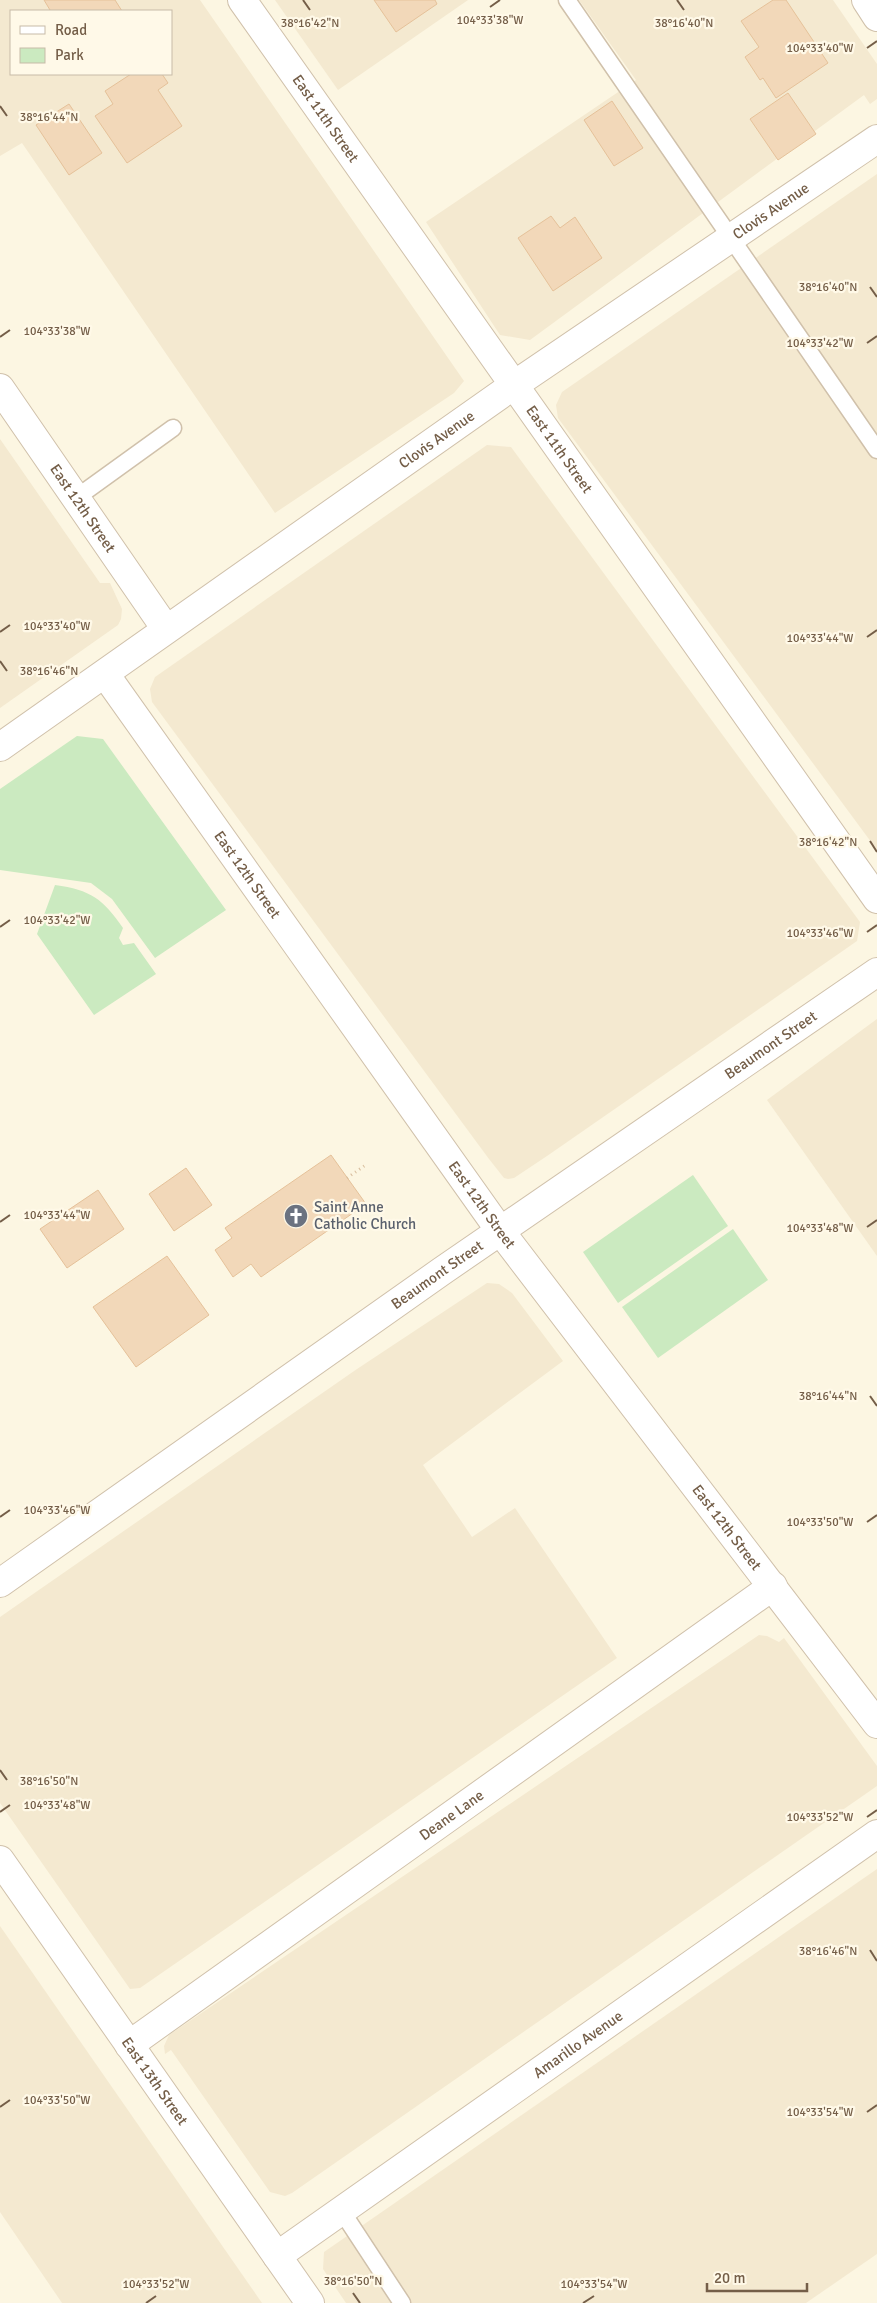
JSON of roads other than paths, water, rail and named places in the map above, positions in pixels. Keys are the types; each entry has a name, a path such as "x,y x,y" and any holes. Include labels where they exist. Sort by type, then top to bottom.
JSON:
{"street":[{"name":"East 11th Street","path":"242,0 877,898"},
{"path":"866,0 877,16"},
{"name":"Clovis Avenue","path":"0,747 514,385 877,139"},
{"name":"East 12th Street","path":"0,388 166,629"},
{"name":"East 12th Street","path":"105,674 501,1232 877,1724"},
{"name":"Beaumont Street","path":"0,1583 501,1232 877,972"},
{"name":"Deane Lane","path":"129,2045 773,1586"},
{"name":"Amarillo Avenue","path":"277,2256 877,1834"},
{"name":"East 13th Street","path":"0,1860 310,2303"}],"lane":[{"path":"567,0 877,450"},
{"path":"76,498 173,428"},
{"path":"341,2210 402,2303"}],"place":[{"name":"Saint Anne Catholic Church","path":"296,1216"}]}
